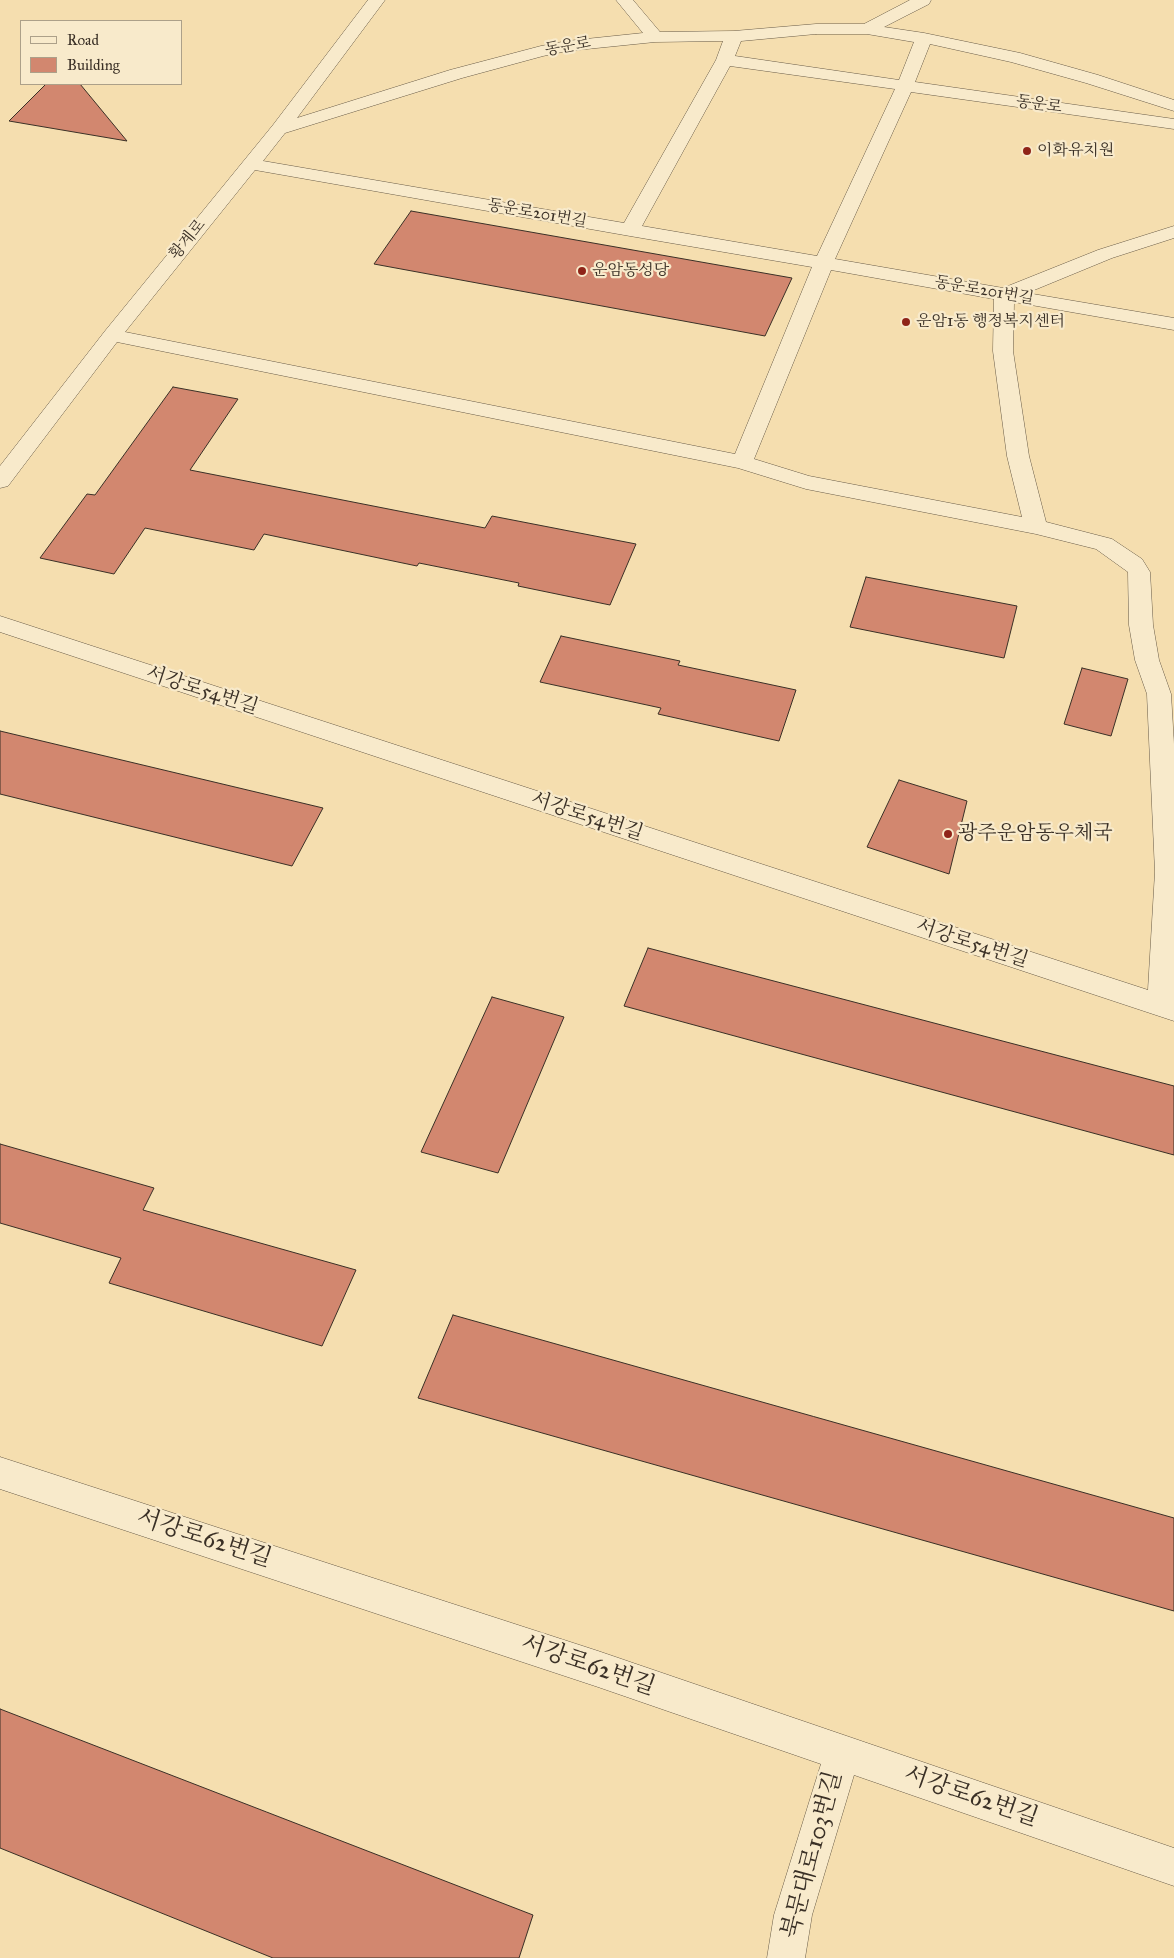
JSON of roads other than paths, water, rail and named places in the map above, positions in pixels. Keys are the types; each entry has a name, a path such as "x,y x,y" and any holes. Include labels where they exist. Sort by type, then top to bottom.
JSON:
{"street":[{"name":"황계로","path":"0,481 112,335 279,129 377,0"},
{"path":"624,0 655,37"},
{"name":"동운로","path":"868,29 923,0"},
{"name":"동운로","path":"279,129 456,74 541,51 602,41 655,37 734,36 816,29 868,29 924,38 1014,57 1092,79 1174,106"},
{"path":"630,230 725,60 734,36"},
{"path":"742,462 824,263 905,86 924,38"},
{"name":"동운로","path":"725,60 1174,124"},
{"name":"동운로201번길","path":"250,164 1174,324"},
{"path":"1036,527 1018,456 1007,392 1003,351 1004,295 1105,254 1174,232"},
{"path":"112,335 742,462 806,482 1036,527 1104,544 1134,564 1139,572 1141,625 1163,673 1159,694 1168,872 1167,1008"},
{"name":"서강로54번길","path":"0,624 1167,1008"},
{"name":"서강로62번길","path":"0,1473 598,1669 1174,1866"},
{"name":"북문대로103번길","path":"786,1958 793,1915 842,1753"}],"place":[{"name":"이화유치원","path":"1027,151"},
{"name":"운암동성당","path":"582,271"},
{"name":"운암1동 행정복지센터","path":"906,322"},
{"name":"광주운암동우체국","path":"948,834"}]}
